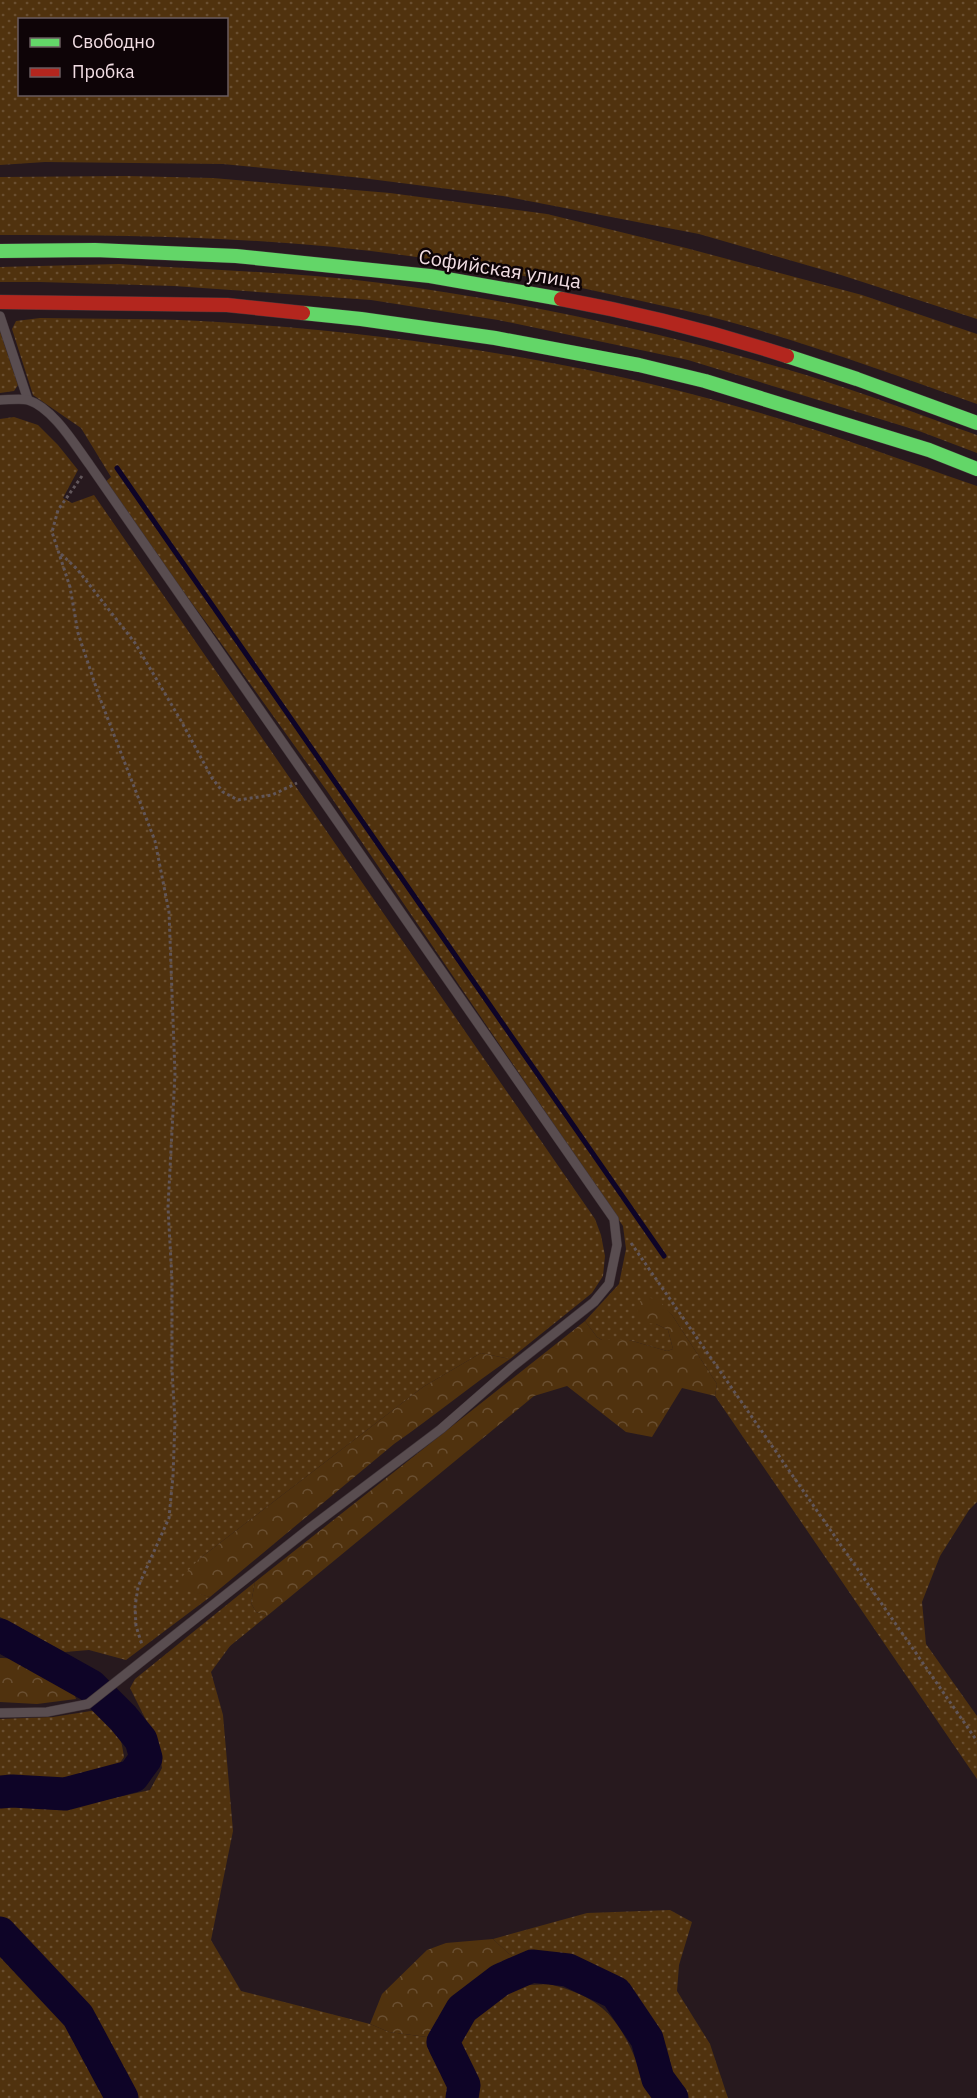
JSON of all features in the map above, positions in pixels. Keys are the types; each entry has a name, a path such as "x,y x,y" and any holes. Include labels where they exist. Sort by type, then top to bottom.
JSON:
{"main road":[{"name":"Софийская улица","path":"0,250 95,250 236,256 430,276 572,301 728,338 857,379 977,423"},
{"path":"0,302 227,305 361,319 495,338 639,365 705,381 929,450 977,470"}],"lane":[{"path":"0,316 28,400 57,421 203,627 306,779 614,1219 617,1245 609,1284 594,1302 519,1361 441,1429 311,1527 88,1704 47,1712 0,1713"},
{"path":"0,400 28,400"}],"path":[{"path":"89,464 58,510 52,532 70,587 78,633 99,696 154,841 170,912 175,1074 168,1207 172,1280 174,1465 169,1518 138,1587 135,1607 135,1626 146,1658"},
{"path":"59,552 77,569 135,643 212,778 223,792 238,800 272,795 306,779"},
{"path":"614,1219 977,1741"}],"green space":[{"path":"0,0 977,0 977,319 841,275 699,234 503,196 362,178 223,164 45,162 0,165"},
{"path":"0,177 213,178 390,193 547,214 862,295 977,334 977,404 823,350 718,319 560,283 456,263 377,252 270,242 162,237 0,235"},
{"path":"119,264 349,279 488,299 595,320 754,360 849,389 977,435 977,453 919,431 688,360 498,320 371,300 174,286 0,282 0,267"},
{"path":"40,318 173,320 284,327 415,341 546,362 675,390 769,416 977,486 977,1502 969,1510 940,1556 922,1602 926,1644 977,1716 977,1779 715,1396 717,1384 672,1315 667,1310 656,1324 668,1330 673,1349 667,1351 629,1340 602,1340 585,1321 619,1284 626,1249 623,1226 327,791 103,484 111,477 81,428 33,395 12,329 16,321"},
{"path":"0,331 18,385 14,391 0,393"},
{"path":"14,417 38,425 78,470 63,498 72,503 94,495 595,1219 605,1256 603,1276 592,1293 510,1359 481,1353 423,1387 199,1559 181,1588 210,1597 126,1660 89,1650 65,1652 0,1617 0,419"},
{"path":"647,1297 659,1300 672,1315 717,1384 715,1396 682,1388 652,1437 626,1432 567,1386 534,1396 267,1616 256,1612 251,1603 255,1582 585,1321 602,1340 629,1340 667,1351 673,1349 668,1330 656,1324 645,1323 637,1314 639,1303"},
{"path":"481,1353 510,1359 394,1444 210,1597 180,1589 183,1576 199,1559 423,1387"},
{"path":"255,1582 251,1603 256,1612 267,1616 230,1646 211,1672 223,1715 233,1831 211,1940 241,1991 370,2024 389,2032 427,2037 430,2053 451,2090 450,2098 134,2098 112,2049 93,2022 12,1929 0,1919 0,1804 18,1802 27,1807 73,1807 150,1790 162,1768 159,1746 130,1688 135,1679"},
{"path":"0,1658 19,1661 38,1668 73,1689 76,1699 37,1704 0,1702"},
{"path":"97,1710 113,1726 121,1742 124,1757 113,1773 71,1779 0,1778 0,1719 53,1717"},
{"path":"670,1910 692,1922 679,1965 677,1991 710,2044 728,2098 684,2098 642,2011 612,1983 584,1967 557,1957 545,1956 522,1963 493,1939 587,1913"},
{"path":"493,1939 522,1963 499,1971 441,2014 427,2037 389,2032 370,2024 382,1994 427,1950 446,1943"},
{"path":"0,1952 61,2019 86,2056 107,2098 0,2098"},
{"path":"549,1984 582,1995 606,2011 623,2033 654,2098 474,2098 474,2085 455,2041 460,2033 478,2011 502,1993 519,1986"}],"waterway":[{"path":"117,468 664,1256"},
{"path":"0,1635 91,1686 141,1740 146,1758 133,1776 65,1794 0,1792"},
{"path":"0,1933 78,2016 122,2098"},
{"path":"462,2098 464,2085 443,2042 462,2009 500,1980 532,1966 568,1970 616,1993 647,2039 658,2079 672,2098"}],"traffic: fast":[{"path":"0,251 95,250 236,256 430,276 561,299"},
{"path":"303,313 495,338 639,365 705,381 929,450 977,469"},
{"path":"787,356 977,423"}],"traffic: jam":[{"path":"561,299 675,324 787,356"},
{"path":"0,302 227,305 303,313"}]}
